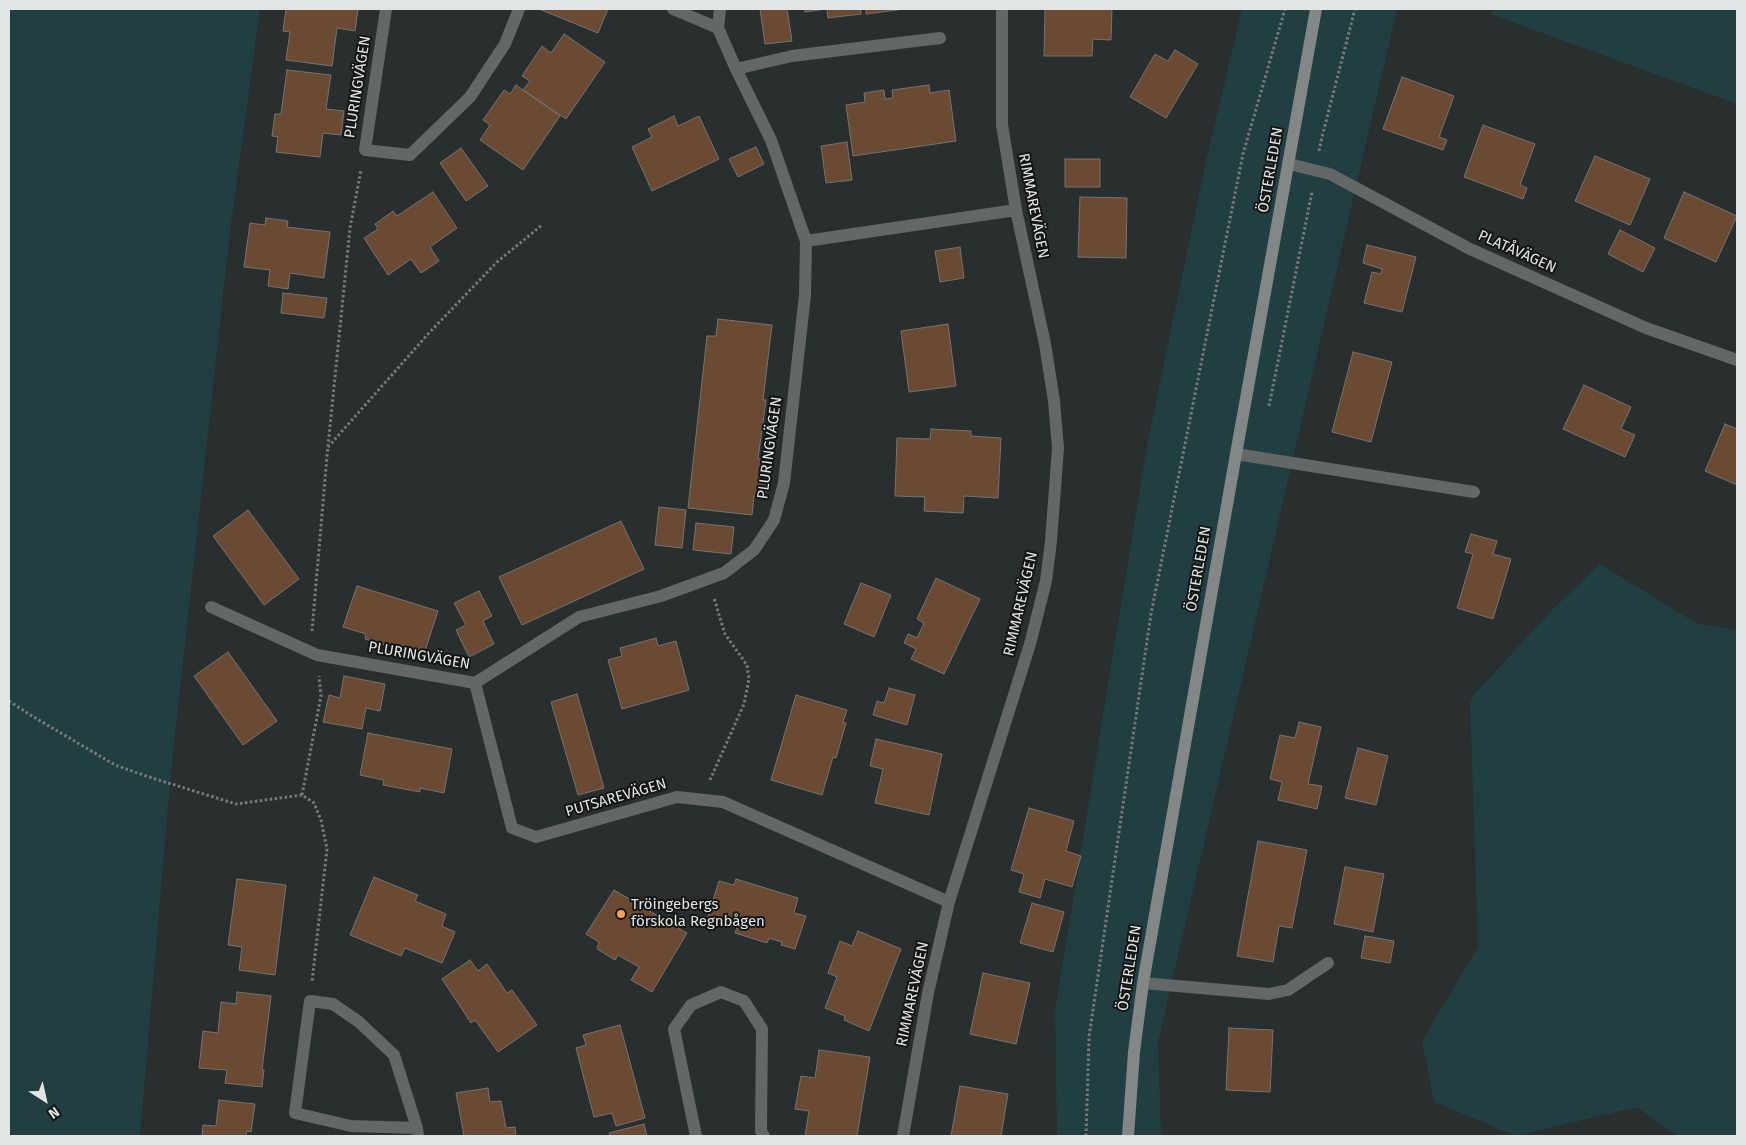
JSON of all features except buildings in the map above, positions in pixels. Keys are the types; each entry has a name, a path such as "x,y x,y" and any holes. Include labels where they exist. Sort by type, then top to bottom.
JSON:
{"street":[{"name":"PLURINGVÄGEN","path":"386,9 365,150 410,155 470,97 505,44 519,9"},
{"path":"673,9 718,28 720,9"},
{"name":"RIMMAREVÄGEN","path":"903,1136 928,993 949,902 1030,644 1046,581 1051,540 1058,448 1054,401 1045,344 1016,210 1002,125 1002,9"},
{"name":"ÖSTERLEDEN","path":"1128,1136 1134,1052 1144,983 1316,9"},
{"name":"PLURINGVÄGEN","path":"211,607 317,655 475,683 579,617 661,596 724,573 754,550 774,520 784,483 805,294 806,242 771,140 718,28"},
{"path":"736,69 792,56 940,38"},
{"name":"PLATÅVÄGEN","path":"1289,164 1330,174 1470,249 1646,328 1737,360"},
{"path":"806,242 1016,210"},
{"path":"1236,454 1474,492"},
{"name":"PUTSAREVÄGEN","path":"475,683 512,828 536,837 677,797 723,802 949,902"},
{"path":"1144,983 1269,994 1288,990 1328,963"},
{"path":"696,1136 674,1029 691,1005 721,992 744,1001 762,1029 761,1131 764,1136"},
{"path":"310,1001 333,1004 359,1022 394,1055 418,1132 351,1126 295,1113 310,1001"}],"path":[{"path":"1086,1136 1089,1037 1151,614 1243,154 1285,9"},
{"path":"1268,408 1322,137 1356,9"},
{"path":"302,795 321,696 317,655 312,633 350,228 365,150"},
{"path":"328,448 429,332 497,262 542,225"},
{"path":"700,799 714,773 744,704 750,679 746,665 725,634 708,578"},
{"path":"9,701 114,765 149,777 236,804 302,795 314,803 321,820 327,849 310,1001"}],"shaded area":[{"path":"9,9 260,9 230,232 171,771 140,1136 9,1136"},
{"path":"1242,9 1397,9 1158,1042 1161,1136 1057,1136 1055,1011 1147,445 1205,166"},
{"path":"1493,9 1737,9 1737,104 1490,14"},
{"path":"1600,564 1696,623 1737,630 1737,1136 1677,1136 1637,1107 1516,1136 1434,1102 1422,1041 1478,947 1470,699 1553,609"}],"place":[{"name":"Tröingebergs förskola Regnbågen","path":"621,914"}]}
